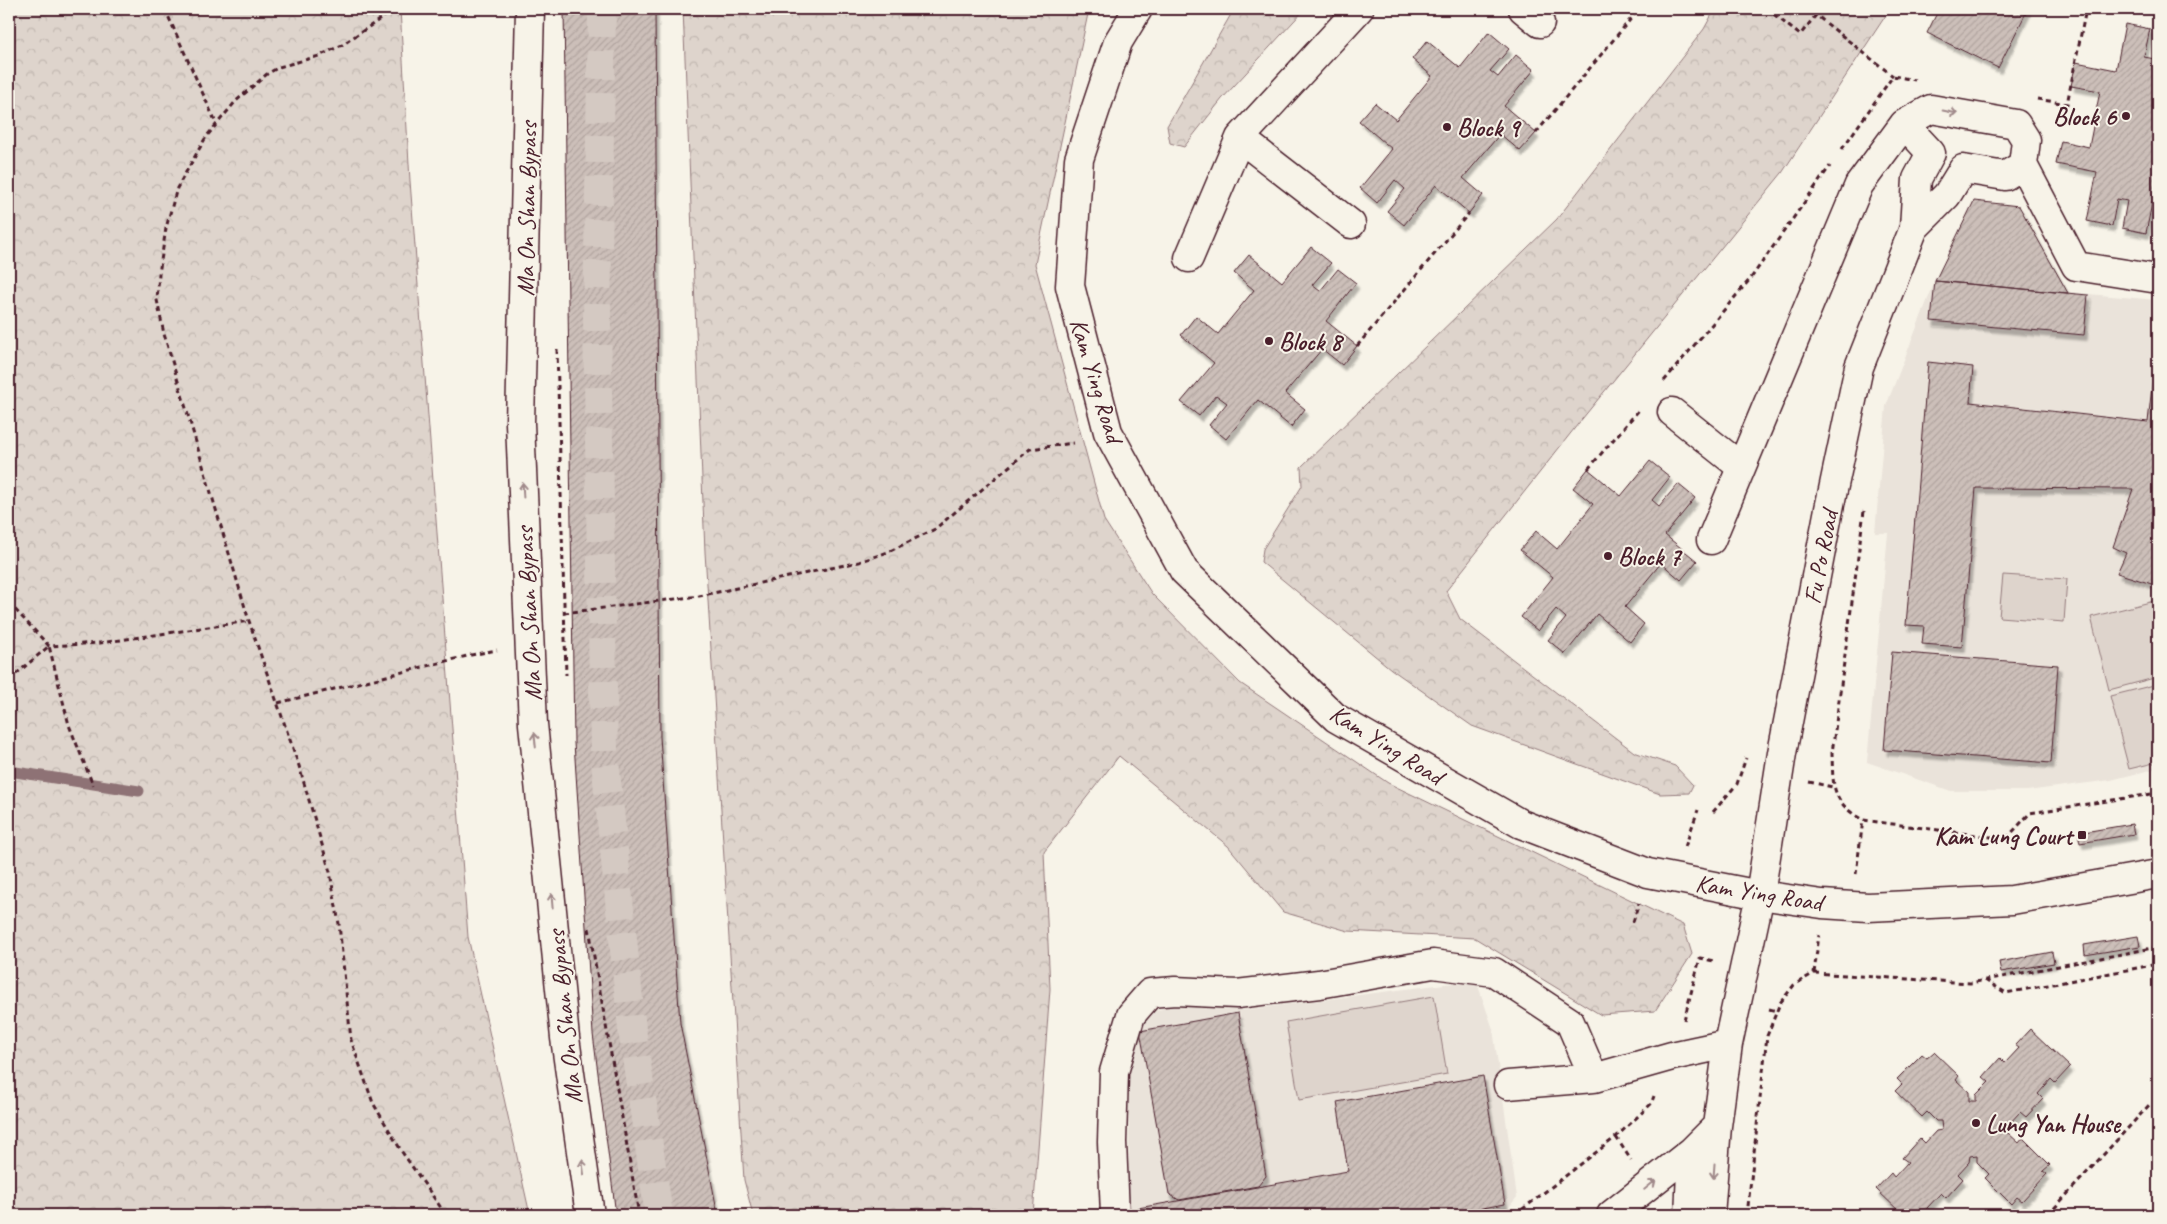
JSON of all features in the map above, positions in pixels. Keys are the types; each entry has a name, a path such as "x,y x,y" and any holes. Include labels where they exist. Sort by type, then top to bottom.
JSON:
{"street":[{"name":"Ma On Shan Bypass","path":"530,9 520,423 532,714 565,1038 590,1215"},
{"name":"Kam Ying Road","path":"1138,9 1118,42 1079,159 1070,286 1108,432 1184,571 1336,718 1521,824 1648,873 1760,895 1822,904 1868,907 1964,902 2018,899 2158,874"},
{"path":"1189,258 1240,138 1359,9"},
{"path":"1711,540 1859,185 1904,124 1931,108 2016,124 2026,140 2023,165 2076,266 2158,279"},
{"path":"1904,124 1931,153 1963,169 2005,176 2023,165"},
{"path":"1240,138 1351,224"},
{"name":"Fu Po Road","path":"1710,1215 1717,1126 1728,1044 1760,895 1782,753 1829,509 1859,367 1914,228 1917,179 1931,153"},
{"name":"Fu Po Road","path":"1914,228 1947,195 1963,169"},
{"path":"1672,412 1741,468"},
{"path":"1115,1215 1112,1142 1114,1072 1131,1015 1150,993 1175,990 1237,994 1319,984 1432,964 1494,972 1570,1022 1594,1078"},
{"path":"1508,1085 1594,1078 1672,1056 1728,1044"},
{"path":"1611,1215 1692,1151 1717,1126"},
{"path":"1689,1215 1692,1151"}],"path":[{"path":"165,9 216,124"},
{"path":"395,9 342,45 319,56 279,67 267,74 236,101 216,124 194,156 173,201 162,249 157,300 164,334 249,621 278,703 330,872 339,924 352,1040 372,1103 402,1152 446,1215"},
{"path":"1536,133 1639,9"},
{"path":"1767,9 1800,35 1816,15 1893,76"},
{"path":"1357,346 1469,213"},
{"path":"557,346 566,677"},
{"path":"564,613 699,596 874,557 935,528 1030,449 1074,443"},
{"name":"Fu Po Road","path":"1865,505 1832,753 1833,787 1846,811 1863,820 2006,839 2030,813 2158,793"},
{"path":"9,602 49,646 69,725 93,784"},
{"path":"9,680 49,646 100,644 249,621"},
{"path":"555,640 564,638"},
{"path":"278,703 471,655 499,650"},
{"path":"588,922 639,1215"},
{"path":"1747,1215 1766,1036 1780,1003 1794,985 1814,973 1970,983 2158,947"},
{"path":"1985,980 2006,993 2158,964"},
{"path":"2048,1215 2152,1103"}],"shaded area":[{"path":"1935,281 2158,300 2158,768 2111,780 2027,791 1951,791 1867,762 1888,533 1875,533 1886,406"},
{"path":"1476,980 1493,1029 1517,1197 1503,1215 1129,1215 1129,1079 1136,1032 1156,1011 1176,1003 1243,1010"}],"green space":[{"path":"9,9 400,9 410,181 468,937 530,1215 9,1215"},
{"path":"683,9 1089,9 1035,264 1104,520 1152,594 1240,683 1388,783 1683,925 1692,954 1655,1011 1601,1015 1475,938 1348,931 1283,912 1228,846 1119,756 1044,852 1050,989 1033,1215 753,1215 744,1180 705,552"},
{"path":"1234,9 1305,9 1222,99 1184,147 1170,143 1167,126"},
{"path":"1715,9 1890,9 1782,173 1578,424 1446,591 1460,619 1634,752 1675,766 1693,785 1689,793 1660,794 1472,726 1391,669 1261,562 1263,549 1302,486 1301,467 1557,219 1704,29"},
{"path":"2003,575 2067,579 2064,622 1999,617"},
{"path":"2158,600 2158,677 2109,690 2091,617"},
{"path":"2158,684 2158,762 2129,769 2110,696"},
{"path":"1434,996 1447,1074 1299,1100 1286,1022"}],"building":[{"path":"564,9 655,9 660,737 680,1023 718,1215 616,1215 593,1034 574,743"},
{"path":"1939,9 2028,9 1998,68 1927,33"},
{"name":"Block 6","path":"2125,24 2150,29 2144,57 2155,59 2158,45 2158,184 2156,183 2146,233 2122,228 2127,201 2117,199 2112,226 2087,221 2097,172 2056,164 2061,141 2089,147 2100,91 2071,86 2076,62 2116,70"},
{"name":"Block 9","path":"1489,32 1509,49 1490,71 1498,77 1516,55 1534,70 1504,106 1536,133 1520,151 1500,134 1463,178 1483,195 1469,213 1436,185 1404,225 1387,211 1405,189 1395,180 1377,203 1360,188 1392,149 1359,121 1375,103 1396,120 1432,76 1412,59 1427,41 1460,68"},
{"path":"1974,201 2019,206 2068,293 1935,281"},
{"name":"Block 8","path":"1311,247 1331,263 1312,285 1320,291 1338,269 1356,283 1326,321 1357,346 1342,365 1322,349 1285,393 1305,409 1291,427 1258,400 1226,439 1209,425 1227,403 1216,395 1199,416 1181,402 1214,363 1181,335 1196,316 1218,334 1254,290 1234,273 1249,255 1282,282"},
{"path":"1935,281 2088,295 2084,335 1931,321"},
{"path":"2155,360 2158,360 2158,586 2117,573 2126,553 2113,547 2133,489 1976,488 1962,647 1922,644 1924,626 1906,625 1928,362 1973,367 1970,402 2148,422"},
{"name":"Block 7","path":"1650,461 1670,477 1652,500 1659,506 1678,484 1695,498 1665,535 1697,561 1681,580 1661,563 1625,607 1644,624 1630,642 1597,614 1565,654 1548,640 1566,618 1556,609 1538,631 1521,617 1553,577 1520,550 1536,531 1557,549 1593,504 1573,488 1588,469 1621,496"},
{"path":"1892,652 2058,665 2051,763 1884,750"},
{"path":"2132,824 2134,834 2080,843 2078,833"},
{"path":"2138,936 2140,946 2085,955 2084,945"},
{"path":"2052,952 2054,963 2001,972 1999,962"},
{"path":"1238,1013 1266,1176 1258,1186 1179,1200 1169,1194 1140,1031"},
{"name":"Lung Yan House","path":"2030,1029 2070,1067 2055,1083 2051,1079 2038,1094 2043,1099 2026,1117 2020,1112 2008,1125 2004,1125 2003,1133 2008,1133 2019,1143 2023,1138 2050,1165 2043,1171 2047,1174 2022,1201 2017,1197 2011,1204 1985,1178 1989,1174 1977,1162 1977,1155 1970,1156 1969,1162 1958,1174 1963,1179 1946,1198 1941,1193 1927,1208 1931,1211 1927,1215 1903,1215 1876,1189 1891,1173 1894,1177 1908,1162 1902,1158 1920,1138 1925,1143 1936,1131 1942,1130 1941,1121 1936,1121 1927,1112 1922,1117 1895,1091 1902,1084 1897,1079 1922,1054 1927,1058 1934,1052 1959,1076 1956,1080 1969,1092 1969,1101 1976,1101 1976,1095 1989,1082 1983,1077 2000,1058 2005,1063 2019,1048 2015,1045"},
{"path":"1483,1076 1505,1204 1443,1215 1140,1215 1138,1208 1348,1171 1337,1102"}],"waterway":[{"path":"9,771 139,791"}],"tunnel":[{"path":"602,9 597,318 604,751 632,1029 659,1215"}],"place":[{"name":"Block 6","path":"2126,116"},
{"name":"Block 9","path":"1447,127"},
{"name":"Block 8","path":"1269,341"},
{"name":"Block 7","path":"1608,556"},
{"name":"Kam Lung Court","path":"2082,835"},
{"name":"Lung Yan House","path":"1976,1123"}]}
